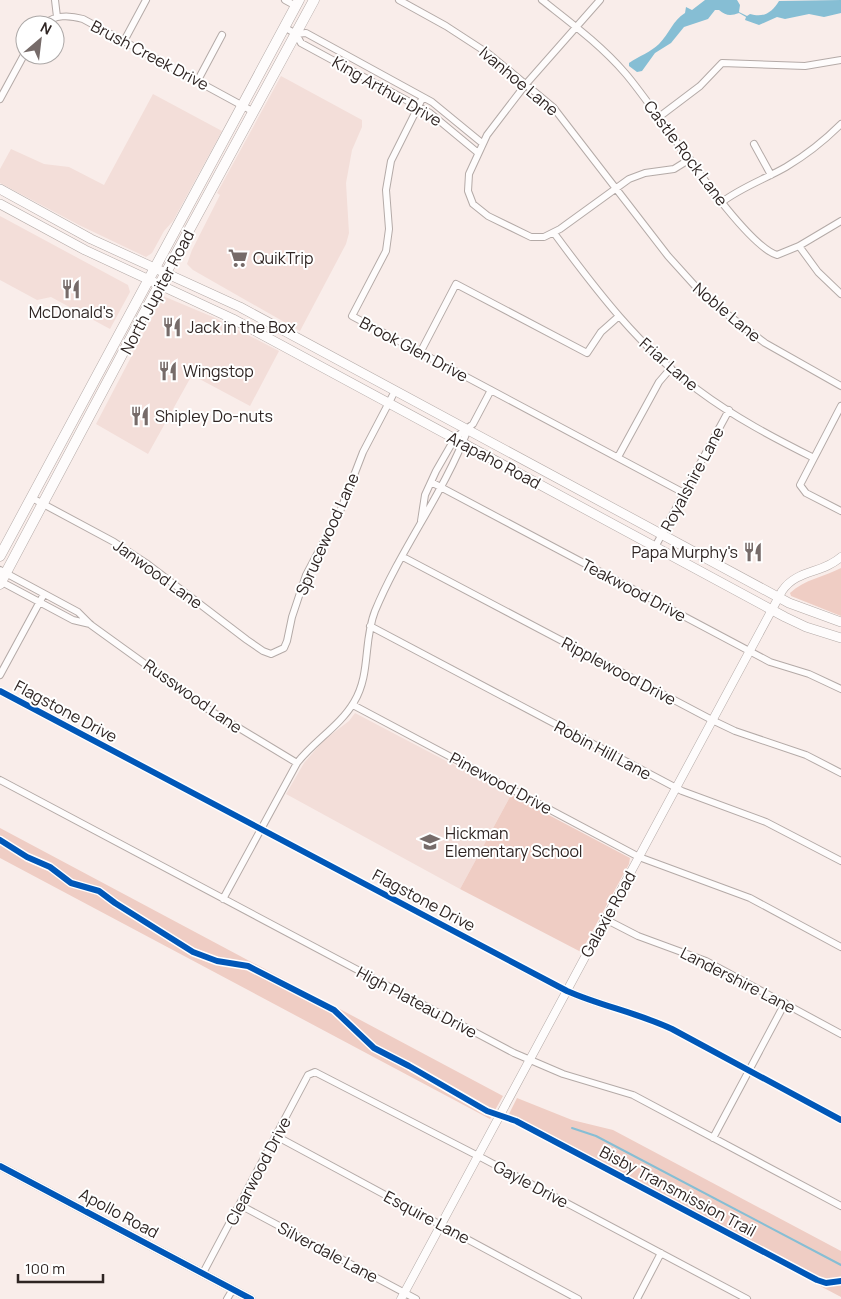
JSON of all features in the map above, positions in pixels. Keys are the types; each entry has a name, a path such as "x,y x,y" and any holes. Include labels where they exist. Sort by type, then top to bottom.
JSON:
{"main road":[{"name":"North Jupiter Road","path":"3,579 44,505 159,285 314,0"},
{"name":"North Jupiter Road","path":"0,556 147,280 298,3"},
{"name":"Arapaho Road","path":"0,189 92,238 240,307 778,597 811,613 841,622"},
{"path":"196,191 208,197"},
{"name":"Arapaho Road","path":"0,204 147,280 233,320 292,351 771,610 806,627 841,638"},
{"path":"28,219 31,207"},
{"path":"292,351 298,339"},
{"path":"103,363 115,370"},
{"path":"77,439 72,422 89,419"}],"street":[{"path":"54,0 57,15"},
{"path":"124,41 146,0"},
{"path":"286,0 298,3"},
{"name":"Ivanhoe Lane","path":"399,0 468,39 526,84 562,116 616,188"},
{"name":"Castle Rock Lane","path":"542,0 612,59 722,202 748,231 773,254 778,256 799,246 841,221"},
{"path":"600,0 574,26 526,84 482,143 468,180 470,198 478,210 531,237 537,238 554,233 637,175 669,170 690,159"},
{"name":"Brush Creek Drive","path":"65,15 84,19 254,112"},
{"name":"King Arthur Drive","path":"284,27 296,34 306,34 423,97 450,116 482,143"},
{"name":"King Arthur Drive","path":"296,34 300,43 418,106 446,125 477,152"},
{"path":"198,80 222,35"},
{"path":"658,117 700,86 722,63 805,66 841,60"},
{"path":"0,99 18,65"},
{"name":"Brook Glen Drive","path":"423,97 391,161 386,190 389,234 386,250 352,316 684,493"},
{"path":"722,202 739,190 771,175 818,144 841,124"},
{"path":"754,144 771,175"},
{"name":"Noble Lane","path":"616,188 668,256 706,298 764,343 841,386"},
{"name":"Friar Lane","path":"554,233 619,316 671,368 698,390 729,410 761,430 814,458"},
{"path":"799,246 818,272 841,294"},
{"path":"420,352 456,284 587,353 601,332 619,316"},
{"path":"618,457 660,382 671,368"},
{"path":"421,521 425,495 431,482 459,441 474,424 491,390"},
{"name":"Sprucewood Lane","path":"278,651 288,641 292,617 306,576 341,510 363,452 395,391"},
{"path":"841,406 800,485 806,493 841,511"},
{"name":"Royalshire Lane","path":"655,547 729,410"},
{"path":"223,899 297,763 353,705 362,687 366,670 370,626 384,590 441,487 459,441"},
{"name":"Teakwood Drive","path":"431,482 770,662 809,674 841,689"},
{"name":"Janwood Lane","path":"32,498 114,542 146,563 263,651 271,654 278,651"},
{"name":"Ripplewood Drive","path":"402,557 712,720 735,731 806,755 841,774"},
{"name":"Galaxie Road","path":"403,1296 778,597 794,577 825,568 841,557"},
{"name":"Russwood Lane","path":"3,579 44,594 78,612 91,624 206,708 297,763"},
{"name":"Russwood Lane","path":"3,579 39,602 73,620 91,624"},
{"name":"Flagstone Drive","path":"0,675 44,594"},
{"name":"Robin Hill Lane","path":"370,626 676,788 710,803 766,822 841,861"},
{"name":"Flagstone Drive","path":"0,691 567,991 600,1005 658,1023 841,1120"},
{"name":"Pinewood Drive","path":"353,705 640,857 750,898 841,947"},
{"name":"High Plateau Drive","path":"0,780 514,1054 576,1079 625,1091 841,1206"},
{"name":"Landershire Lane","path":"605,920 638,936 706,961 841,1034"},
{"path":"713,1138 785,1003"},
{"name":"Gayle Drive","path":"315,1072 747,1299"},
{"name":"Clearwood Drive","path":"202,1273 308,1076 315,1072"},
{"name":"Esquire Lane","path":"276,1136 578,1299"},
{"name":"Apollo Road","path":"0,1166 251,1299"},
{"name":"Silverdale Lane","path":"240,1205 403,1296 416,1299"},
{"path":"637,1299 661,1253"},
{"path":"227,1299 233,1289"}],"shaded area":[{"path":"281,76 362,120 362,127 352,150 346,183 349,233 346,244 300,331 193,270 187,264 192,250 220,195 217,193"},
{"path":"153,94 222,131 173,221 164,231 152,253 146,257 79,225 0,183 0,169 11,149 44,164 69,167 104,185"},
{"path":"0,216 128,285 130,292 110,329 51,297 37,300 0,280"},
{"path":"163,296 213,317 279,351 250,406 192,375 148,454 96,424"},
{"path":"841,568 841,616 791,596 790,593 802,584"},
{"name":"Hickman Elementary School","path":"355,713 511,795 460,889 286,794 304,763 324,740 349,721"},
{"path":"511,795 630,858 629,864 581,952 460,889"},
{"path":"0,828 503,1096 490,1119 0,858"},
{"path":"517,1098 572,1120 613,1130 841,1251 841,1297 506,1120"}],"water":[{"path":"705,0 737,0 740,5 739,12 747,16 750,14 767,14 779,1 841,0 841,13 824,17 809,14 785,19 777,17 759,25 745,20 746,17 739,13 729,15 715,10 708,19 684,27 671,43 655,53 642,71 637,72 629,66 629,63 659,44 677,19 685,13 686,7 692,10"}],"waterway":[{"path":"572,1128 596,1136 841,1265"}],"cycle path":[{"path":"0,691 567,991 672,1029 841,1120"},
{"name":"Bisby Transmission Trail","path":"0,840 27,857 50,867 71,883 99,891 193,952 217,961 248,966 334,1010 374,1048 487,1111 516,1121 817,1280 826,1283 841,1281"},
{"path":"0,1166 251,1299"}],"place":[{"name":"QuikTrip","path":"238,258"},
{"name":"McDonald's","path":"71,289"},
{"name":"Jack in the Box","path":"172,327"},
{"name":"Wingstop","path":"168,371"},
{"name":"Shipley Do-nuts","path":"140,416"},
{"name":"Papa Murphy's","path":"753,552"},
{"name":"Hickman Elementary School","path":"430,842"}]}
